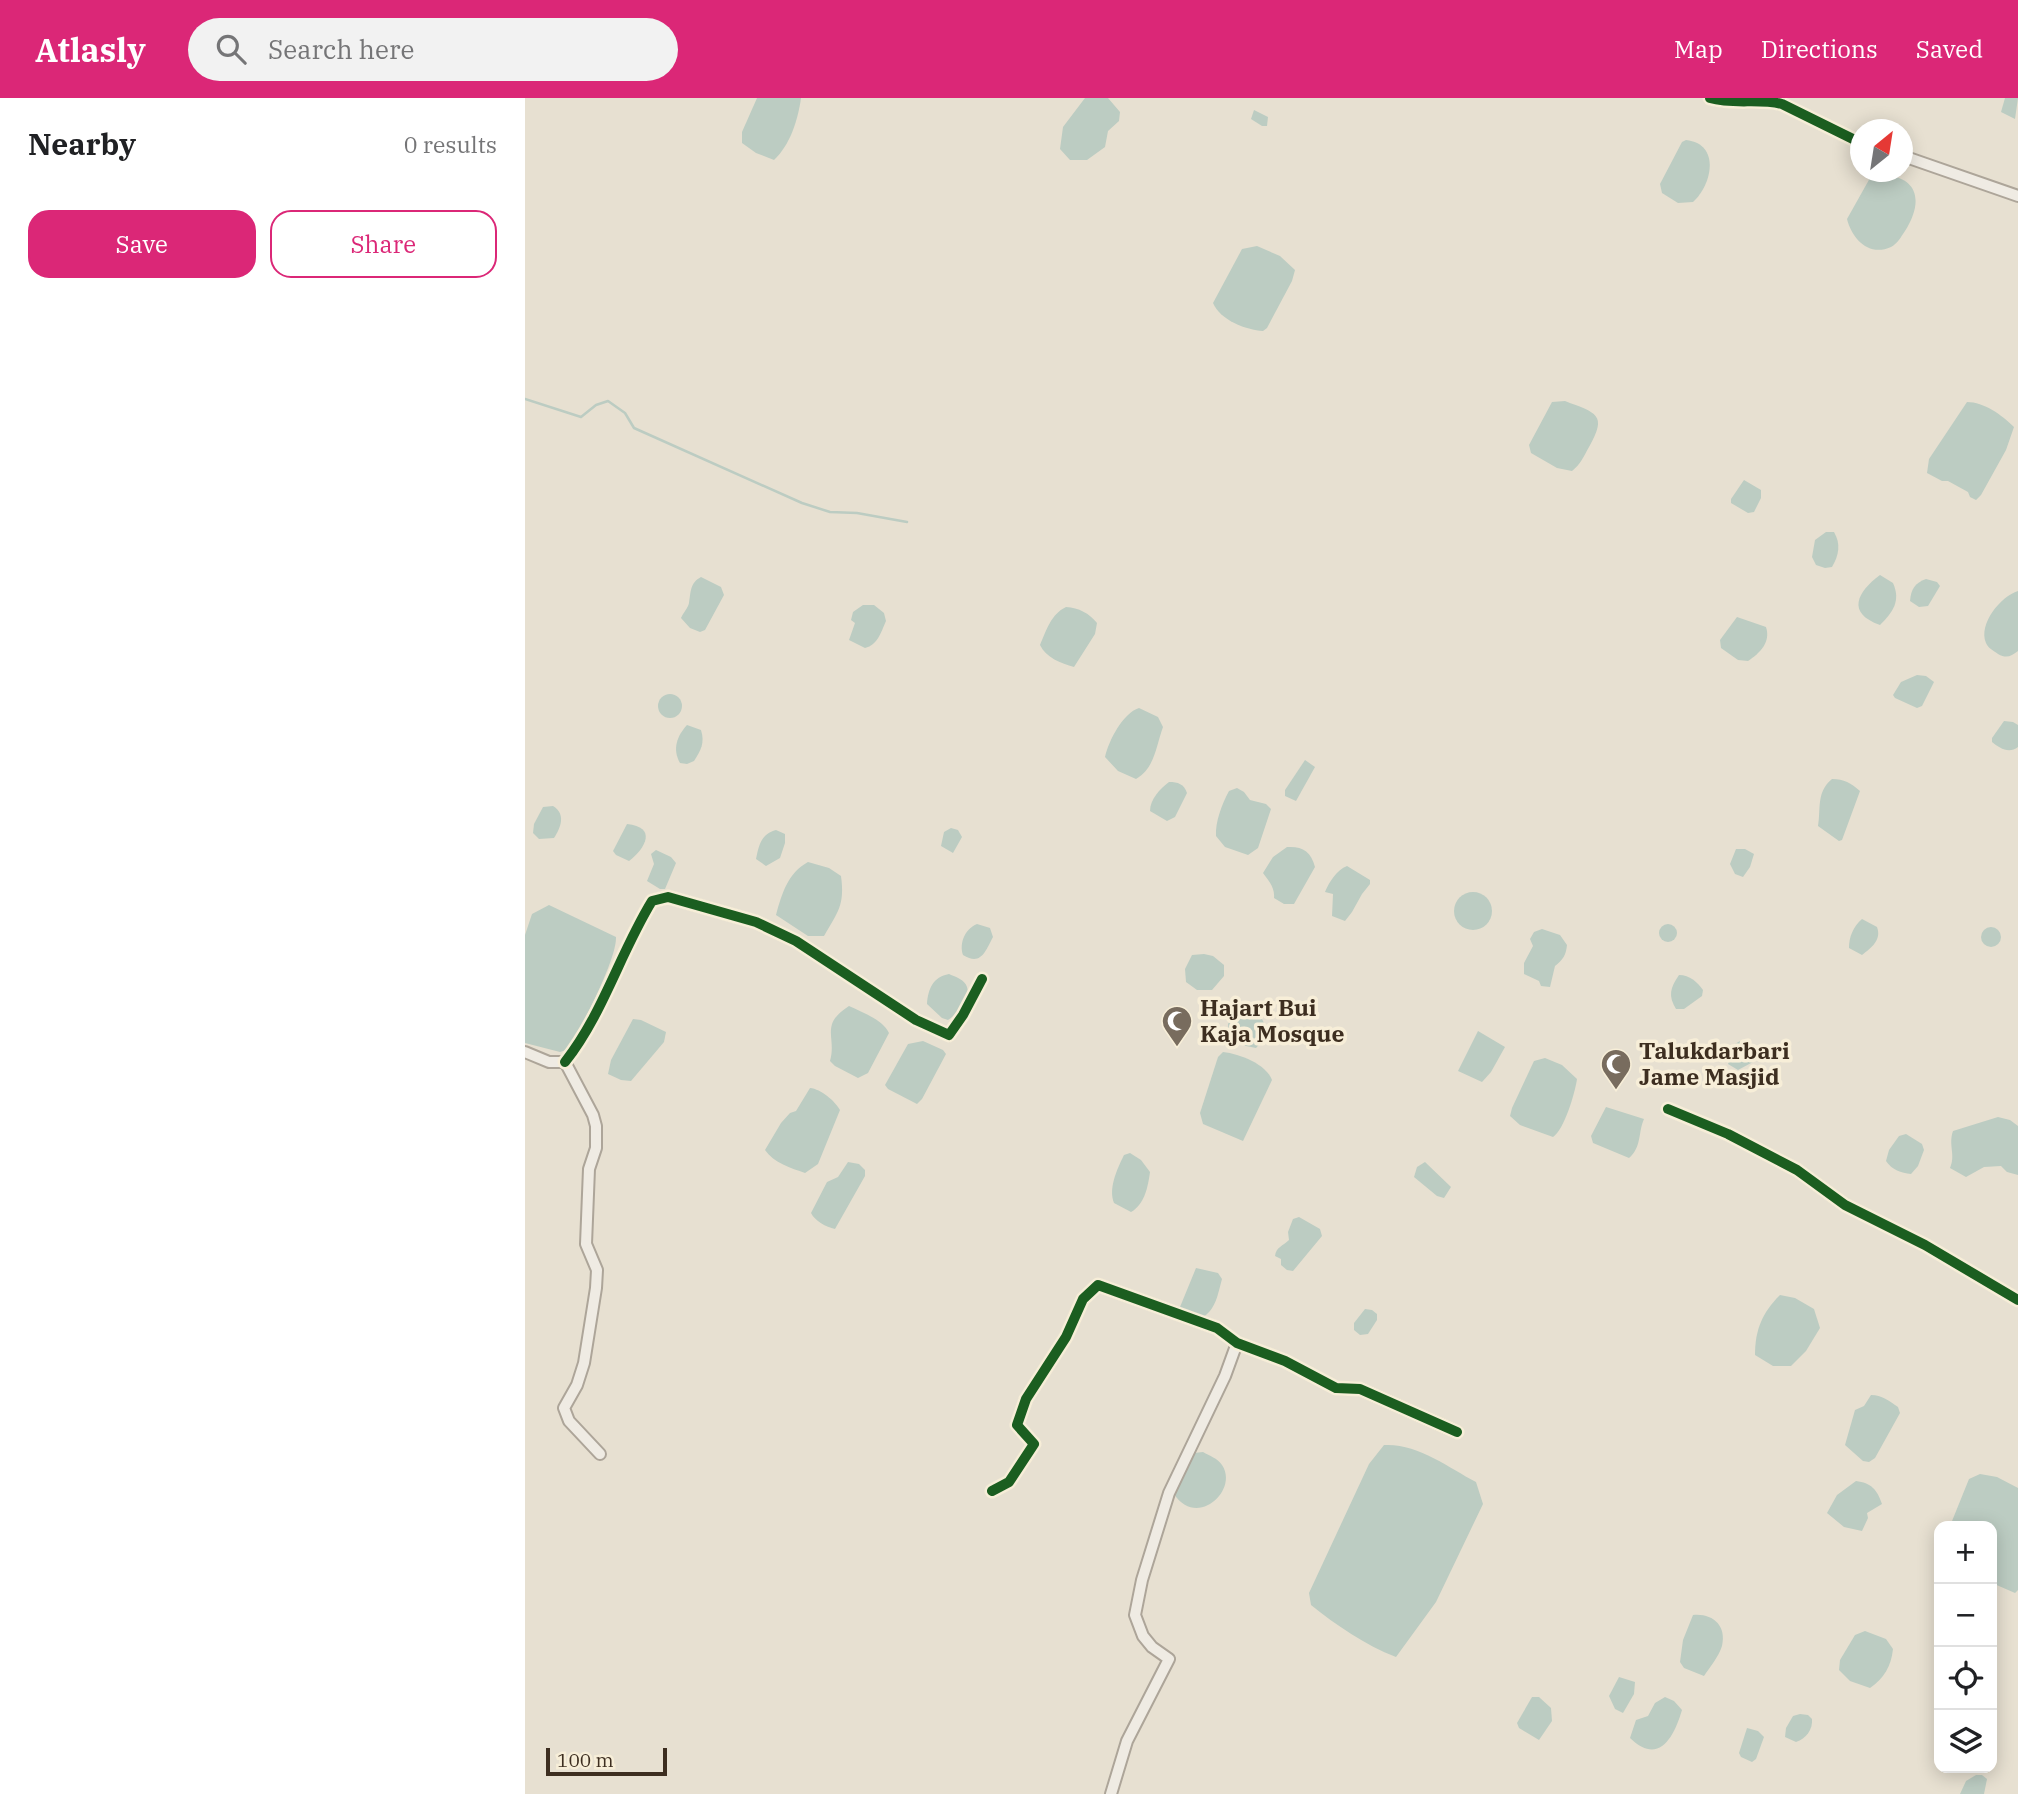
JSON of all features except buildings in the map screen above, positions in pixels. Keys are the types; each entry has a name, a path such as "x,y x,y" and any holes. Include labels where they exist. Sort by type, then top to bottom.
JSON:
{"street":[{"path":"1710,98 1726,103 1769,100 1850,138"},
{"path":"1913,160 2018,196"},
{"path":"565,1062 580,1044 596,1014 635,928 652,901 668,897 756,922 786,936 916,1020 949,1035 982,979"},
{"path":"525,1052 549,1062 565,1062"},
{"path":"565,1062 596,1126 596,1148 589,1169 586,1244 597,1270 584,1363 577,1385 564,1408 569,1421 600,1454"},
{"path":"1668,1109 1728,1134 1797,1170 1845,1205 1925,1245 2018,1300"},
{"path":"992,1491 1009,1482 1034,1444 1017,1425 1025,1399 1066,1337 1083,1298 1097,1285 1217,1328 1237,1343 1285,1361 1336,1388 1360,1389 1457,1432"},
{"path":"1111,1794 1127,1741 1169,1659 1152,1647 1143,1636 1135,1615 1142,1580 1169,1493 1225,1376 1237,1343"}],"shaded area":[{"path":"757,98 801,98 792,132 785,147 774,160 756,153 742,143 742,132"},
{"path":"1085,98 1108,98 1120,112 1119,121 1108,131 1105,147 1087,160 1070,160 1060,149 1063,127"},
{"path":"2005,98 2018,98 2015,119 2001,112"},
{"path":"1254,110 1268,117 1267,126 1251,119"},
{"path":"1686,140 1705,149 1710,166 1700,195 1693,202 1678,203 1662,193 1660,184 1682,142"},
{"path":"1868,182 1906,182 1915,195 1916,203 1910,222 1891,247 1876,250 1869,248 1857,239 1847,219"},
{"path":"1257,246 1280,256 1295,270 1292,281 1263,331 1234,323 1221,314 1213,303 1242,249"},
{"path":"1565,401 1591,412 1598,421 1595,436 1580,463 1572,471 1557,468 1531,453 1529,445 1552,402"},
{"path":"1967,402 1992,410 2014,427 2006,450 1976,500 1970,497 1968,492 1927,473 1929,459"},
{"path":"1744,480 1761,490 1761,498 1754,512 1748,513 1731,503"},
{"path":"1826,532 1834,532 1838,550 1832,567 1825,568 1816,565 1812,557 1815,540"},
{"path":"1880,575 1893,583 1896,601 1892,611 1880,625 1862,615 1859,602 1866,588"},
{"path":"701,577 721,587 724,595 705,630 700,632 690,628 681,618 688,605 693,585"},
{"path":"1926,579 1937,582 1940,586 1928,606 1919,607 1910,601 1911,593 1916,585"},
{"path":"2018,591 2018,651 2006,657 1987,645 1985,628 1998,605"},
{"path":"863,605 874,605 884,613 886,621 876,641 865,648 849,640 855,623 851,620 853,612"},
{"path":"1066,607 1091,616 1097,623 1095,634 1074,667 1050,657 1040,645 1053,618"},
{"path":"1737,617 1766,627 1767,638 1763,647 1748,661 1738,660 1721,648 1720,640"},
{"path":"1917,675 1926,676 1934,682 1922,706 1917,708 1893,695 1901,682"},
{"path":"670,694 679,697 682,706 679,715 670,718 661,715 658,706 661,697"},
{"path":"1139,708 1158,717 1163,727 1151,763 1136,779 1118,771 1105,757 1117,728 1127,715"},
{"path":"2004,721 2018,725 2018,747 2015,749 2004,749 1992,742"},
{"path":"687,725 701,730 703,739 694,761 687,764 680,763 676,748 678,738"},
{"path":"1305,760 1315,767 1296,801 1285,796 1285,790"},
{"path":"1832,779 1847,782 1860,791 1842,840 1839,841 1818,826 1821,795"},
{"path":"1169,782 1180,784 1187,793 1175,817 1167,821 1150,811 1150,807 1159,791"},
{"path":"1237,788 1250,800 1266,804 1271,809 1258,848 1248,855 1225,847 1216,836 1224,802 1229,791"},
{"path":"553,806 560,813 559,829 554,838 539,839 533,833 534,824 543,807"},
{"path":"627,824 642,829 646,839 629,861 613,851"},
{"path":"951,828 958,830 962,837 953,853 941,846 944,832"},
{"path":"776,830 785,834 785,843 780,858 766,866 756,859 758,849 764,837"},
{"path":"1287,847 1297,847 1305,851 1315,867 1294,904 1284,904 1274,898 1273,888 1263,873 1273,857"},
{"path":"1736,849 1745,849 1754,854 1743,877 1735,874 1730,864"},
{"path":"656,850 671,857 676,863 665,889 647,881 654,864 651,854"},
{"path":"808,862 829,868 841,876 842,894 839,908 824,936 808,936 776,915 783,891 795,872"},
{"path":"1347,866 1370,880 1370,884 1345,921 1332,916 1333,894 1325,892 1334,877"},
{"path":"1473,892 1486,898 1492,911 1486,924 1473,930 1460,924 1454,911 1460,898"},
{"path":"549,905 616,937 611,961 589,1010 569,1049 560,1052 525,1043 525,935 532,914"},
{"path":"1862,919 1877,927 1878,936 1875,943 1862,955 1849,948 1852,932"},
{"path":"977,924 990,928 993,937 982,956 974,959 963,955 962,946 966,933"},
{"path":"1668,924 1674,927 1677,933 1674,939 1668,942 1662,939 1659,933 1662,927"},
{"path":"1987,927 1995,927 2001,937 1995,947 1987,947 1981,941 1981,933"},
{"path":"1542,929 1560,935 1567,945 1564,957 1555,966 1550,987 1541,986 1539,981 1524,974 1524,963 1533,946 1530,939 1534,932"},
{"path":"1192,955 1213,956 1224,965 1224,976 1212,990 1197,990 1186,982 1185,969"},
{"path":"949,974 964,982 968,992 962,1006 948,1020 927,1004 932,984"},
{"path":"1679,975 1687,976 1703,990 1702,996 1684,1009 1676,1009 1671,996"},
{"path":"849,1006 877,1020 889,1033 868,1073 858,1078 830,1061 834,1019"},
{"path":"1250,1007 1259,1013 1265,1025 1258,1035 1263,1040 1256,1048 1229,1037 1228,1024 1238,1008"},
{"path":"633,1019 666,1032 664,1042 631,1081 621,1080 608,1074 611,1060"},
{"path":"1478,1031 1505,1047 1482,1082 1458,1071"},
{"path":"923,1041 946,1054 917,1104 885,1085 908,1044"},
{"path":"1740,1041 1753,1049 1753,1062 1738,1070 1728,1064 1735,1044"},
{"path":"1223,1052 1252,1061 1264,1069 1272,1080 1243,1141 1203,1124 1200,1113 1218,1057"},
{"path":"1545,1058 1562,1065 1577,1079 1565,1119 1553,1137 1520,1125 1510,1116 1534,1061"},
{"path":"810,1088 827,1096 840,1110 818,1164 805,1173 778,1162 765,1150 781,1123 790,1113 796,1111"},
{"path":"1606,1107 1644,1119 1638,1144 1629,1158 1593,1143 1591,1136"},
{"path":"1998,1117 2010,1120 2018,1126 2018,1175 2007,1172 2001,1166 1984,1167 1966,1177 1950,1168 1953,1131"},
{"path":"1906,1134 1922,1144 1924,1150 1918,1166 1911,1174 1897,1171 1886,1161 1889,1150 1899,1136"},
{"path":"1130,1153 1141,1160 1150,1172 1143,1200 1131,1212 1114,1203 1112,1197 1114,1179 1121,1161 1124,1155"},
{"path":"848,1162 859,1164 865,1170 865,1176 835,1229 815,1219 811,1213 827,1182 838,1177"},
{"path":"1425,1162 1451,1187 1444,1198 1437,1196 1414,1177 1417,1167"},
{"path":"1299,1217 1320,1229 1322,1236 1293,1271 1287,1270 1281,1265 1281,1259 1275,1256 1278,1249 1289,1240 1288,1232 1293,1219"},
{"path":"1196,1268 1218,1273 1222,1279 1213,1306 1201,1318 1187,1314 1180,1307"},
{"path":"1780,1295 1795,1298 1814,1309 1820,1328 1806,1351 1791,1366 1773,1366 1755,1355 1761,1322"},
{"path":"1365,1309 1377,1314 1377,1320 1368,1334 1360,1335 1354,1330 1354,1323"},
{"path":"1871,1395 1879,1396 1898,1407 1900,1413 1875,1458 1869,1462 1863,1461 1845,1445 1855,1410 1864,1406"},
{"path":"1384,1445 1396,1445 1420,1452 1476,1482 1483,1504 1436,1602 1396,1657 1362,1641 1330,1620 1311,1605 1309,1593 1369,1464"},
{"path":"1203,1452 1222,1465 1226,1475 1225,1485 1213,1502 1194,1508 1183,1504 1174,1494 1194,1453"},
{"path":"1980,1474 1997,1477 2018,1488 2018,1590 2015,1593 1997,1585 1997,1521 1952,1521 1969,1479"},
{"path":"1856,1481 1873,1488 1882,1504 1867,1513 1868,1518 1862,1531 1844,1527 1827,1513 1837,1495"},
{"path":"1693,1615 1712,1618 1722,1632 1721,1650 1704,1676 1684,1668 1680,1662 1683,1640"},
{"path":"1865,1631 1886,1639 1893,1649 1886,1672 1870,1688 1850,1681 1839,1670 1840,1660 1855,1635"},
{"path":"1619,1677 1635,1682 1634,1694 1623,1713 1615,1709 1609,1696"},
{"path":"1532,1697 1539,1697 1551,1708 1552,1721 1539,1740 1519,1728 1517,1723"},
{"path":"1665,1697 1674,1701 1682,1710 1675,1730 1664,1745 1657,1749 1640,1746 1630,1738 1636,1720 1648,1716 1655,1703"},
{"path":"1808,1715 1812,1723 1806,1736 1796,1742 1785,1737 1786,1728 1793,1716"},
{"path":"1747,1728 1758,1731 1764,1737 1756,1759 1752,1762 1741,1757 1739,1753"},
{"path":"1976,1775 1987,1779 1984,1794 1960,1794 1966,1781"}],"waterway":[{"path":"525,399 581,417 596,405 608,401 625,413 634,428 802,503 830,512 857,513 907,522"}],"cycle path":[{"path":"1710,98 1782,104 1850,138"},
{"path":"565,1062 601,1004 652,901 668,897 756,922 796,941 916,1020 949,1035 982,979"},
{"path":"1668,1109 1728,1134 1797,1170 1845,1205 1925,1245 2018,1300"},
{"path":"992,1491 1009,1482 1034,1444 1017,1425 1026,1399 1066,1337 1083,1299 1098,1285 1217,1328 1237,1343 1285,1361 1336,1388 1360,1389 1457,1432"}],"place":[{"name":"Hajart Bui Kaja Mosque","path":"1177,1048"},
{"name":"Talukdarbari Jame Masjid","path":"1616,1091"}]}
